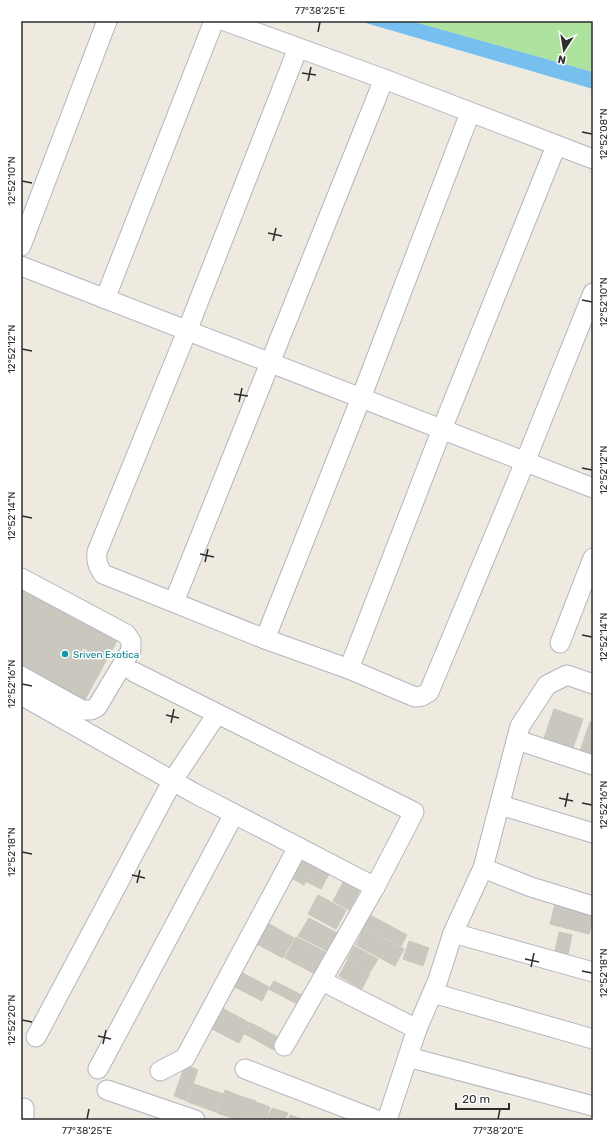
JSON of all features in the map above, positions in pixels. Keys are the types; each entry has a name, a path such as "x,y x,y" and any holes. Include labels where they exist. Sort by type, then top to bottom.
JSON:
{"street":[{"path":"21,246 107,21"},
{"path":"105,299 214,21"},
{"path":"225,21 384,79 593,159"},
{"path":"298,48 187,331 97,552 96,559 103,574 265,639 349,669 415,697 422,696 429,692 525,462 593,292"},
{"path":"174,602 384,79"},
{"path":"265,639 361,398 470,113"},
{"path":"349,669 442,429 556,146"},
{"path":"21,266 593,488"},
{"path":"560,643 593,558"},
{"path":"21,578 126,634 131,641 131,650 97,707 91,710 82,710 44,698 21,695"},
{"path":"134,672 414,812 375,887 284,1046"},
{"path":"387,1120 417,1029 438,980 453,933 483,868 520,726 547,685 567,675 593,684"},
{"path":"21,676 44,698 173,780 234,814 375,887"},
{"path":"36,1037 173,780 217,714"},
{"path":"516,740 593,764"},
{"path":"500,805 593,833"},
{"path":"98,1069 234,814"},
{"path":"160,1071 185,1058 298,847"},
{"path":"483,868 531,887 593,906"},
{"path":"453,933 593,972"},
{"path":"322,981 417,1029"},
{"path":"432,993 593,1039"},
{"path":"408,1056 593,1106"},
{"path":"245,1069 377,1120"},
{"path":"107,1090 195,1120"}],"green space":[{"path":"411,21 593,21 593,72"}],"water":[{"path":"359,21 411,21 593,72 593,89"}],"building":[{"name":"Sriven Exotica","path":"21,584 119,637 82,705 21,672"},
{"path":"554,709 583,719 573,748 544,738"},
{"path":"590,722 593,723 593,755 580,751"},
{"path":"301,856 316,864 304,885 289,877"},
{"path":"316,865 330,872 321,889 307,882"},
{"path":"345,879 361,888 349,910 333,901"},
{"path":"318,895 346,910 336,929 308,914"},
{"path":"556,900 593,910 593,919 589,934 550,924"},
{"path":"370,915 407,935 401,946 364,927"},
{"path":"309,918 337,933 327,951 298,936"},
{"path":"266,922 294,938 283,958 255,943"},
{"path":"364,928 404,949 395,966 356,945"},
{"path":"559,932 572,935 568,954 555,951"},
{"path":"296,937 327,953 315,974 285,958"},
{"path":"409,941 429,948 423,966 403,959"},
{"path":"354,946 378,959 370,972 347,960"},
{"path":"347,961 370,973 362,989 339,976"},
{"path":"241,972 269,987 262,1001 233,986"},
{"path":"274,981 302,995 297,1004 269,989"},
{"path":"222,1008 250,1023 239,1043 210,1028"},
{"path":"251,1023 280,1038 274,1050 245,1034"},
{"path":"185,1065 198,1070 187,1101 174,1096"},
{"path":"194,1084 223,1094 216,1112 188,1102"},
{"path":"225,1090 240,1096 232,1118 217,1113"},
{"path":"240,1096 256,1101 249,1120 232,1119"},
{"path":"256,1102 270,1107 266,1120 250,1120"},
{"path":"272,1108 288,1113 285,1120 267,1120"},
{"path":"290,1115 302,1119 302,1120 288,1120"}],"place":[{"name":"Sriven Exotica","path":"65,654"}]}
